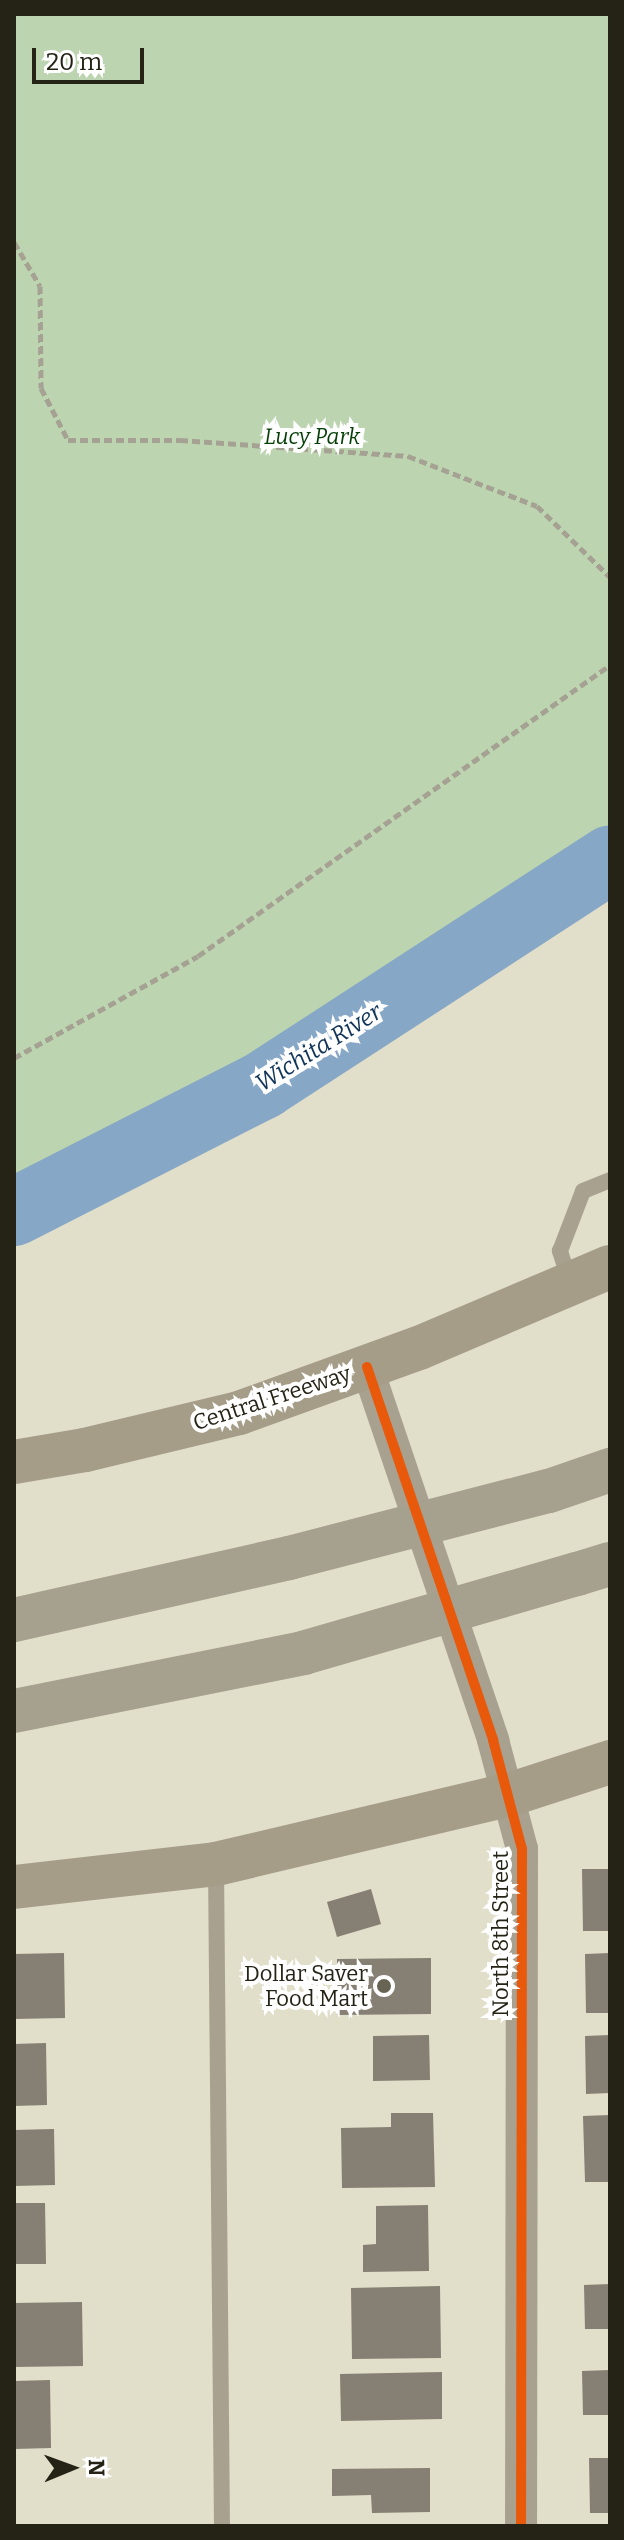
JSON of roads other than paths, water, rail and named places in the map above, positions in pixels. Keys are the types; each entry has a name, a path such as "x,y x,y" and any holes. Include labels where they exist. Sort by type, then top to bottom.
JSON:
{"highway":[{"path":"14,1620 289,1558 549,1491 610,1470"},
{"path":"14,1711 303,1653 594,1569"}],"main road":[{"name":"Central Freeway","path":"14,1462 85,1450 239,1413 367,1367 590,1275"},
{"path":"14,1887 216,1864 508,1795 610,1762"}],"street":[{"name":"North 8th Street","path":"367,1367 508,1795 522,1849 521,2526"}],"lane":[{"path":"590,1275 560,1251 583,1191 610,1180"},
{"path":"216,1864 222,2526"}],"waterway":[{"name":"Wichita River","path":"14,1212 263,1085 610,860"}],"place":[{"name":"Dollar Saver Food Mart","path":"384,1986"}],"park label":[{"name":"Lucy Park","path":"312,437"}]}
